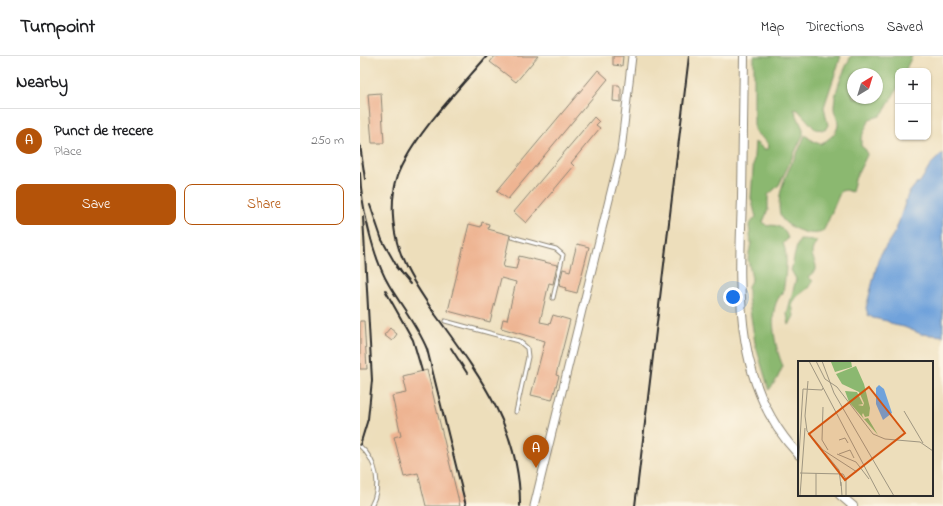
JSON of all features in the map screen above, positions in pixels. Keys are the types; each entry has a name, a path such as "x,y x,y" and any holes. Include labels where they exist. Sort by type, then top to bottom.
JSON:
{"main road":[{"path":"744,56 741,282 744,338 753,378 766,410 782,436 798,455"},
{"path":"841,496 852,506"}],"street":[{"path":"534,506 621,150 632,56"}],"lane":[{"path":"512,237 556,249 561,252 562,255 553,298"},
{"path":"445,321 518,341 527,348 528,357 516,412"},
{"path":"360,446 371,460 377,481 375,495 371,506"}],"green space":[{"path":"754,56 841,56 824,107 828,125 825,130 815,129 798,110 794,109 803,129 803,135 779,185 768,195 768,210 763,222 767,226 778,226 785,232 788,239 783,243 786,261 783,293 778,299 773,317 777,349 783,366 777,379 769,390 755,343 748,297 748,286 752,279 748,259 751,243 749,225 756,217 751,198 755,142 764,149 768,149 769,147 754,129"},
{"path":"851,56 912,56 906,68 895,68 895,92 880,116 870,119 861,138 861,146 866,150 867,155 855,179 852,192 846,190 841,191 822,232 812,233 800,231 790,226 782,219 779,207 782,187 805,135 814,142 821,144 830,138 836,131 838,123 834,109 836,93"},
{"path":"800,240 817,241 812,251 816,270 808,277 813,281 808,288 795,298 792,304 794,316 789,325 787,314 796,279 791,270"}],"water":[{"path":"943,153 943,336 921,334 904,327 894,325 887,321 873,318 868,315 866,308 879,257 896,230 908,194 916,184 920,182 932,163"}],"building":[{"path":"495,56 538,56 516,82 490,62"},
{"path":"613,56 623,56 622,66 613,65"},
{"path":"598,70 608,79 508,199 497,191"},
{"path":"614,85 619,85 621,88 621,102 613,101"},
{"path":"381,93 384,143 372,143 368,94"},
{"path":"594,117 599,122 596,125 600,128 571,163 574,166 526,223 514,212"},
{"path":"482,222 489,224 488,229 510,235 503,267 516,269 519,256 557,265 553,284 549,283 540,322 550,324 553,315 570,320 556,375 559,376 552,400 531,395 545,341 501,328 503,319 507,320 516,282 501,278 490,322 448,311 469,224 481,227"},
{"path":"577,244 589,247 577,293 565,290 566,288 559,286 563,269 570,271"},
{"path":"360,321 364,321 367,369 360,369"},
{"path":"390,328 397,334 392,341 384,335"},
{"path":"427,370 460,506 426,506 418,473 404,476 394,437 401,435 392,396 407,393 403,376"}],"railway":[{"path":"435,314 409,273 398,245 393,222 393,198 395,186 405,160 425,129 487,56"},
{"path":"635,506 689,56"},
{"path":"360,145 365,179"},
{"path":"360,173 365,215 378,261 389,285 414,324 427,349 466,506"},
{"path":"370,205 382,240 400,272"},
{"path":"360,445 368,419 372,380 363,217"},
{"path":"396,267 410,284"},
{"path":"385,290 413,340 422,371"},
{"path":"432,310 479,378 493,401 504,425 513,451 518,477 520,506"},
{"path":"451,348 467,373"}],"place":[{"name":"Punct de trecere","path":"536,468"}]}
